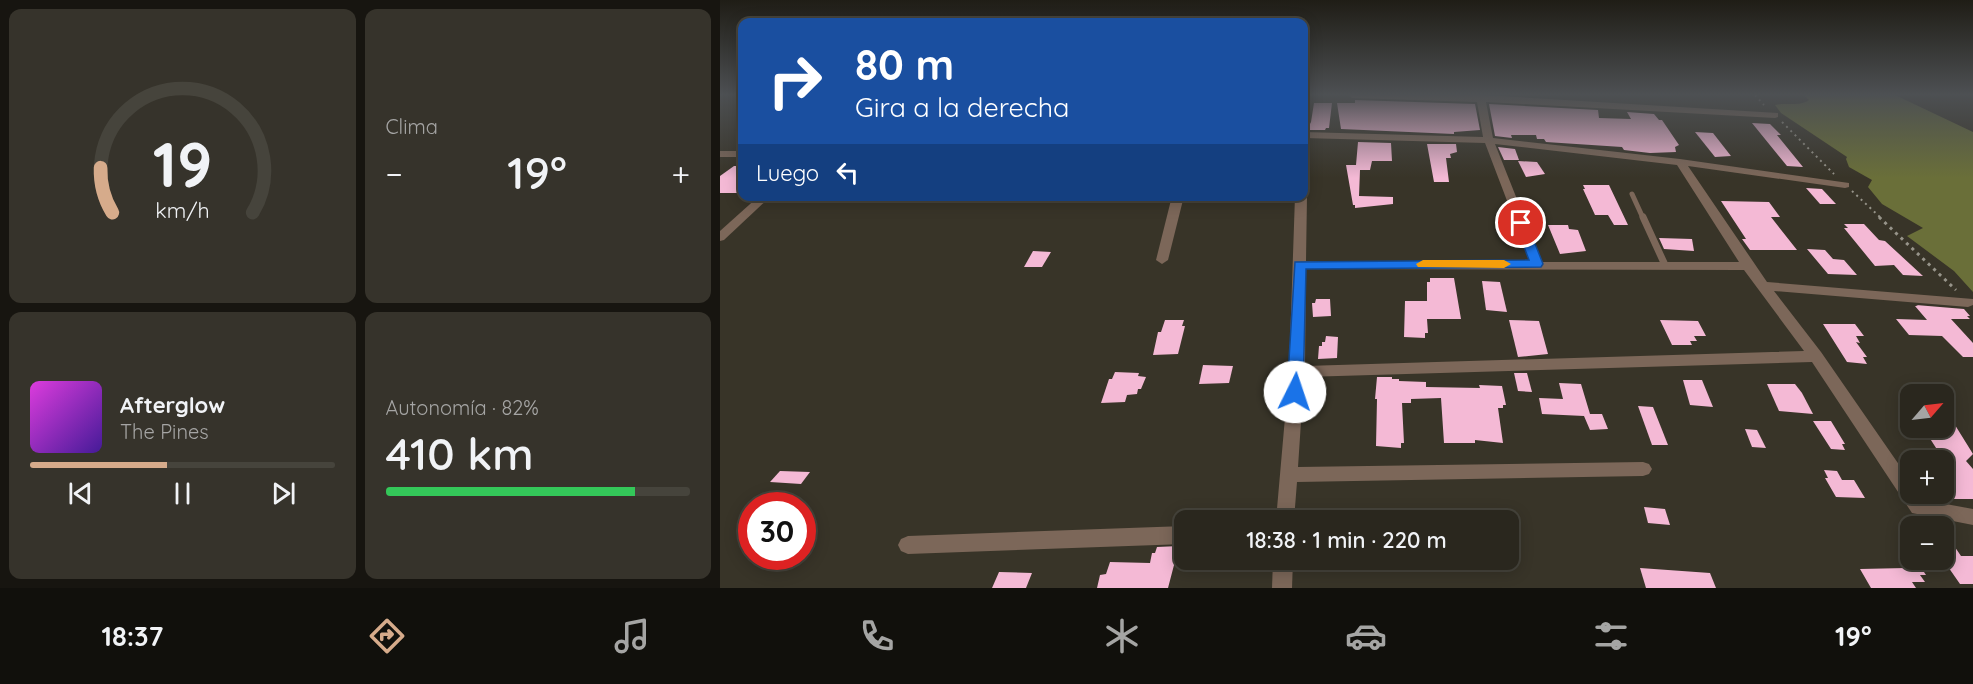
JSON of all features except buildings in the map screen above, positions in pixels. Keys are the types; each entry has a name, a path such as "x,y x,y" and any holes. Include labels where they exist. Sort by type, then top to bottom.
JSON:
{"street":[{"path":"1485,122 1489,141 1537,264"},
{"path":"1308,135 1468,138 1680,162 1845,185"},
{"path":"720,154 738,154"},
{"path":"1680,162 1748,266 1816,356 1918,507 1973,517"},
{"path":"720,237 760,201"},
{"path":"1162,260 1177,201"},
{"path":"1286,510 1297,372 1301,201"},
{"path":"1300,265 1748,266"},
{"path":"1763,286 1968,302"},
{"path":"1297,372 1816,356"},
{"path":"1288,475 1644,469"},
{"path":"908,545 1174,534"},
{"path":"1282,588 1283,570"}],"lane":[{"path":"1632,194 1665,265"}],"path":[{"path":"1782,122 1968,302"}],"green space":[{"path":"1795,122 1953,122 1973,132 1973,292 1954,271 1907,236 1923,228 1882,204 1868,187 1872,180 1849,167 1847,157"}],"slow traffic":[{"path":"1423,264 1504,264"}],"route":[{"path":"1295,392 1300,265 1537,264 1521,223"}]}
